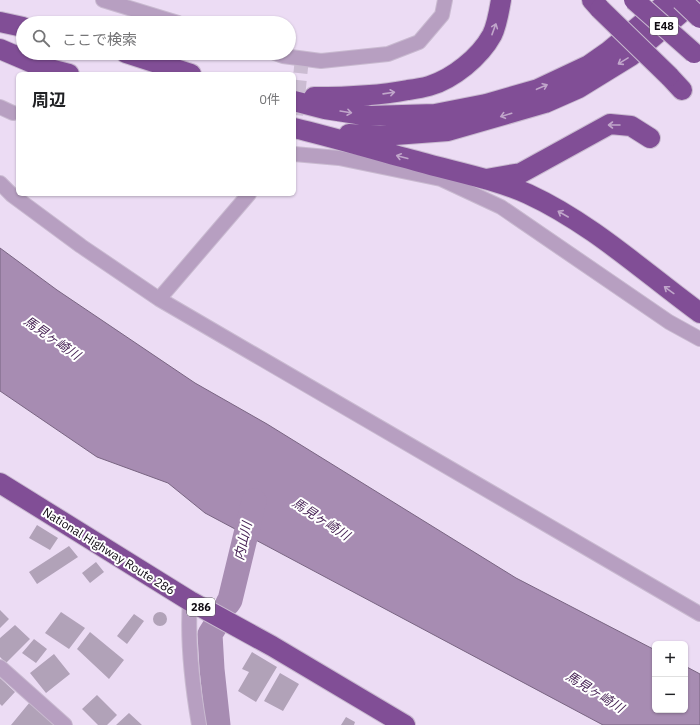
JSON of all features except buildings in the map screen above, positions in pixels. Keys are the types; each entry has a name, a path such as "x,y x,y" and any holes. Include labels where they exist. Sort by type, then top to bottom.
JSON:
{"highway":[{"path":"296,97 353,97 392,93 429,86 452,75 469,63 482,49 492,35 498,18 501,0"},
{"name":"E48","path":"634,0 697,56"},
{"path":"296,102 325,109 370,116 435,114 486,104 538,89 588,65 609,51 670,0"},
{"name":"E48","path":"681,0 700,18"},
{"path":"301,130 381,136 448,131 545,103 579,88 631,56 696,0"},
{"path":"596,4 675,83"},
{"path":"0,22 16,25"},
{"path":"0,48 16,55"},
{"path":"27,60 42,67 61,72"},
{"path":"148,60 185,72"},
{"path":"484,179 521,173 610,124 631,126 650,138"},
{"path":"301,130 484,179 527,194 567,215 617,249 700,313"},
{"name":"National Highway Route 286","path":"0,483 190,601 272,646 405,725"}],"street":[{"path":"103,0 155,16"},
{"path":"296,58 321,61 388,54 420,42 442,15 445,0"},
{"path":"0,107 14,113"},
{"path":"296,154 339,158 441,179 501,207 669,322 700,339"},
{"path":"0,183 12,195 81,246 159,299 700,614"},
{"path":"159,299 247,196"},
{"path":"190,601 189,619 191,673 199,725"},
{"path":"0,667 65,725"}],"water":[{"name":"馬見ヶ崎川","path":"0,248 57,290 195,383 267,424 516,578 652,648 652,713 688,713 688,668 700,674 700,725 603,725 205,513 168,483 97,457 0,391"}],"waterway":[{"name":"内山川","path":"228,603 254,501"},
{"name":"内山川","path":"215,626 210,634 218,725"}],"tunnel":[{"path":"296,116 302,58"}]}
